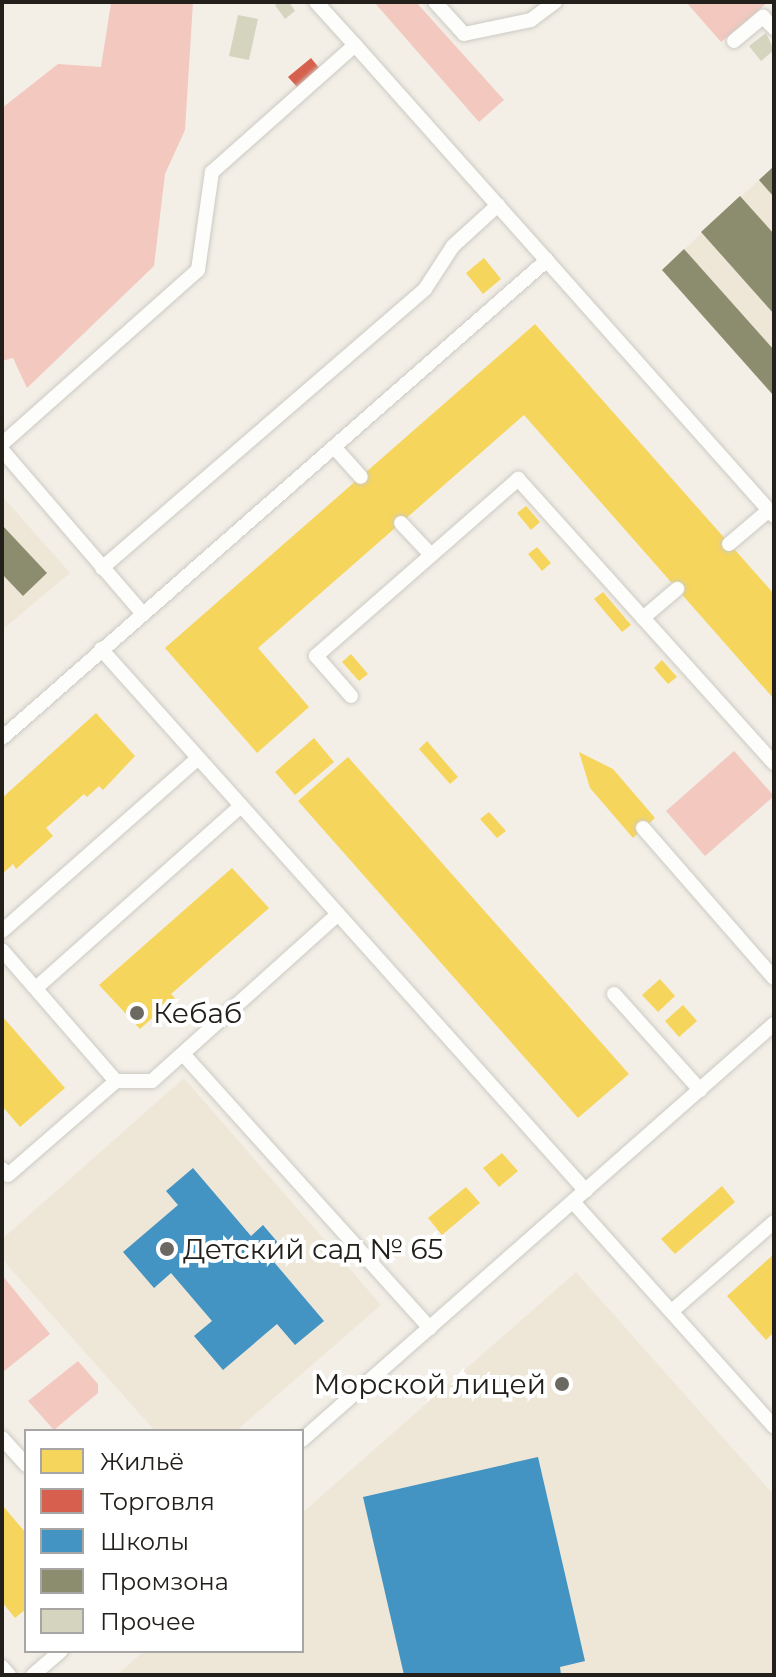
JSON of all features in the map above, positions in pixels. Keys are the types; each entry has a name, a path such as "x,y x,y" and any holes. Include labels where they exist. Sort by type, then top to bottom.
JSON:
{"lane":[{"path":"316,2 771,513 729,544"},
{"path":"435,2 464,34 531,20 555,2"},
{"path":"734,41 763,17 774,28"},
{"path":"2,444 198,270 212,172 355,45"},
{"path":"102,568 425,289 453,246 498,205"},
{"path":"2,738 547,260"},
{"path":"334,447 361,477"},
{"path":"2,450 142,613"},
{"path":"351,696 316,656 518,479 774,763"},
{"path":"401,523 431,555"},
{"path":"643,618 677,589"},
{"path":"101,649 586,1191"},
{"path":"2,931 198,758"},
{"path":"36,988 241,806"},
{"path":"643,828 774,978"},
{"path":"4,1175 116,1081 152,1081 338,914"},
{"path":"2,950 116,1081"},
{"path":"614,994 700,1090"},
{"path":"304,1438 774,1024"},
{"path":"183,1054 430,1328"},
{"path":"574,1203 774,1427"},
{"path":"672,1311 774,1222"},
{"path":"2,1438 24,1463"},
{"path":"33,1675 59,1653"},
{"path":"2,1667 9,1675"}],"shaded area":[{"path":"193,2 185,130 165,174 154,266 27,388 13,358 2,361 2,108 58,64 101,67 111,3"},
{"path":"374,2 416,2 504,100 479,122"},
{"path":"686,2 768,2 721,42"},
{"path":"774,166 774,396 662,270"},
{"path":"2,496 70,573 2,630"},
{"path":"734,751 774,796 705,856 666,811"},
{"name":"Детский сад № 65","path":"184,1078 381,1305 238,1429 153,1429 2,1259 2,1239"},
{"name":"Морской лицей","path":"576,1272 774,1495 774,1675 117,1675 142,1653 304,1653 304,1511"},
{"path":"2,1275 50,1334 3,1372 2,1371"},
{"path":"78,1361 98,1384 98,1393 55,1429 28,1401"}],"building: Жильё":[{"path":"484,258 501,279 483,294 466,273"},
{"path":"535,324 774,594 774,699 524,415 258,648 309,707 257,753 165,648"},
{"path":"526,506 540,522 531,530 517,513"},
{"path":"537,547 551,563 542,571 528,554"},
{"path":"603,592 631,625 622,632 594,599"},
{"path":"351,654 368,674 359,681 342,662"},
{"path":"662,660 677,677 668,684 654,668"},
{"path":"96,713 135,756 103,790 99,786 87,797 84,794 46,828 53,836 16,869 13,864 2,874 2,798"},
{"path":"314,738 334,762 295,795 275,772"},
{"path":"427,741 458,777 450,784 419,749"},
{"path":"579,752 613,769 655,818 633,838 590,788"},
{"path":"348,757 629,1074 578,1118 298,801"},
{"path":"489,812 506,831 497,838 480,819"},
{"path":"232,868 269,908 171,994 175,998 140,1029 99,985"},
{"path":"660,979 675,996 658,1012 642,995"},
{"path":"683,1005 697,1021 679,1037 665,1021"},
{"path":"2,1016 65,1088 20,1127 2,1106"},
{"path":"502,1153 518,1171 499,1187 483,1168"},
{"path":"722,1186 735,1202 675,1254 661,1239"},
{"path":"466,1187 480,1203 442,1235 428,1218"},
{"path":"774,1254 774,1332 766,1340 727,1296"},
{"path":"2,1505 24,1531 24,1611 15,1618 2,1602"}],"building: Торговля":[{"path":"311,58 320,69 298,88 288,77"}],"building: Школы":[{"path":"193,1168 251,1236 263,1225 280,1245 268,1255 324,1321 295,1345 277,1324 223,1370 194,1336 212,1321 171,1273 154,1288 123,1252 178,1205 166,1191"},
{"path":"538,1457 585,1661 560,1667 561,1675 404,1675 363,1497"}],"building: Промзона":[{"path":"774,166 774,197 759,180"},
{"path":"740,196 774,234 774,314 701,232"},
{"path":"684,249 774,350 774,396 662,270"},
{"path":"2,525 47,573 23,596 2,574"}],"building: Прочее":[{"path":"289,2 295,11 285,19 275,5"},
{"path":"238,15 258,19 249,60 229,56"},
{"path":"766,33 774,50 761,61 749,46"}],"place":[{"name":"Кебаб","path":"137,1013"},
{"name":"Детский сад № 65","path":"167,1249"},
{"name":"Морской лицей","path":"562,1384"}]}
